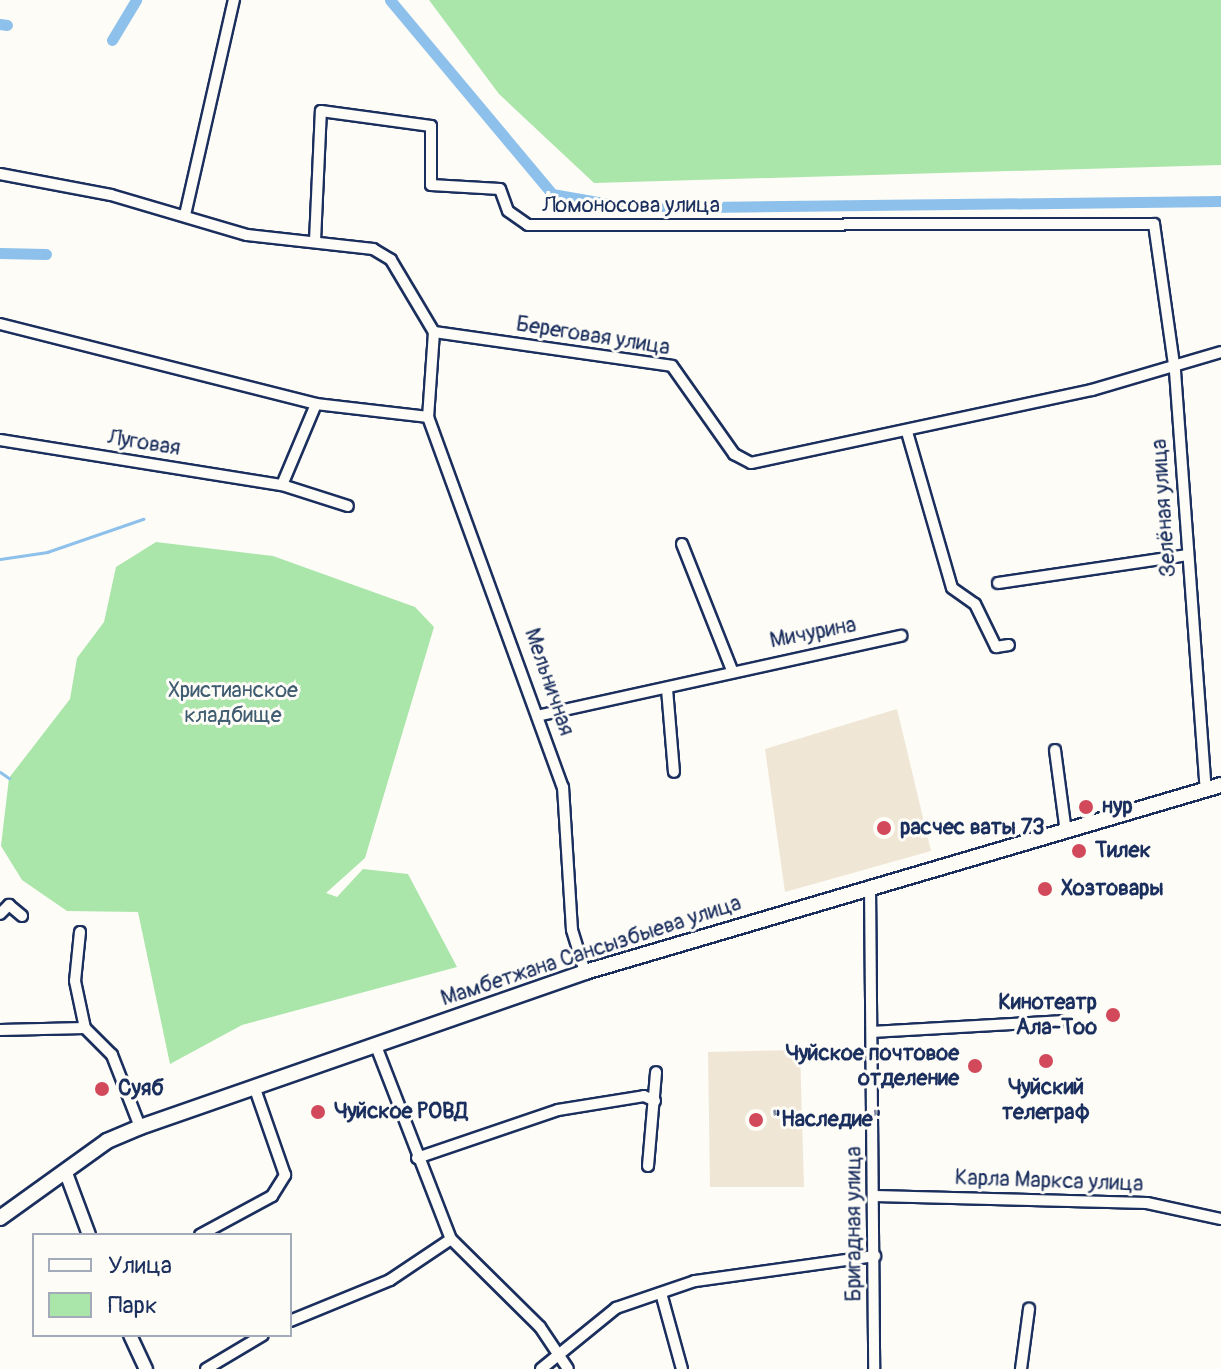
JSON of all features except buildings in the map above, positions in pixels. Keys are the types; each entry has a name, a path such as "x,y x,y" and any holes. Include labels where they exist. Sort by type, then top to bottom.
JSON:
{"main road":[{"name":"Мамбетжана Сансызбыева улица","path":"0,1218 140,1127 585,972 1221,785"}],"street":[{"path":"185,215 234,0"},
{"name":"Ломоносова улица","path":"315,241 321,111 431,126 431,185 500,189 508,211 528,225 1154,224"},
{"path":"0,174 185,215 247,235 373,249 391,260 434,332"},
{"name":"Зелёная улица","path":"1154,224 1175,371 1206,790"},
{"path":"0,324 316,404 428,417"},
{"name":"Береговая улица","path":"434,332 672,366 734,454 751,463 907,432 1175,371 1221,352"},
{"name":"Мельничная","path":"434,332 428,417 541,715 563,787 572,930 585,972"},
{"path":"282,485 316,404"},
{"path":"907,432 952,588 975,604 996,647 1009,645"},
{"name":"Луговая","path":"0,440 282,485 348,506"},
{"path":"682,544 732,670"},
{"path":"998,583 1188,555"},
{"name":"Мичурина","path":"541,715 667,689 732,670 901,636"},
{"path":"667,689 674,772"},
{"path":"1055,750 1066,832"},
{"name":"Бригадная улица","path":"870,886 875,1196 874,1369"},
{"path":"0,914 9,905 22,916"},
{"path":"80,932 75,981 85,1028 112,1055 140,1127"},
{"path":"872,1032 1060,1021"},
{"path":"0,1030 85,1028"},
{"path":"376,1046 451,1239 540,1327 568,1369"},
{"path":"648,1166 656,1072"},
{"path":"204,1233 272,1196 285,1175 255,1089"},
{"path":"417,1158 558,1110 644,1096 655,1101"},
{"path":"66,1173 88,1233"},
{"name":"Карла Маркса улица","path":"875,1196 1147,1203 1221,1219"},
{"path":"292,1320 390,1280 451,1239"},
{"path":"541,1369 616,1308 661,1293 786,1263 875,1256"},
{"path":"661,1293 682,1369"},
{"path":"1021,1369 1029,1309"},
{"path":"131,1337 146,1369"},
{"path":"206,1369 260,1337"}],"shaded area":[{"path":"897,709 931,851 785,892 765,749"},
{"name":"\"Наследие\"","path":"800,1050 804,1187 710,1187 708,1052"}],"green space":[{"path":"429,0 1221,0 1221,165 594,183 499,94"},
{"name":"Христианское кладбище","path":"156,542 273,556 415,607 434,627 365,858 326,893 337,897 363,869 408,874 457,967 242,1025 170,1064 138,912 67,911 22,880 1,846 9,778 70,699 77,658 104,622 116,567"}],"waterway":[{"path":"112,40 136,0"},
{"path":"390,0 552,194 616,205 707,207 1221,201"},
{"path":"0,24 7,25"},
{"path":"0,253 46,254"},
{"path":"0,559 47,552 143,519"},
{"path":"0,772 9,778"}],"place":[{"name":"нур","path":"1086,807"},
{"name":"расчес ваты 73","path":"884,828"},
{"name":"Тилек","path":"1079,851"},
{"name":"Хозтовары","path":"1045,889"},
{"name":"Кинотеатр Ала-Тоо","path":"1113,1015"},
{"name":"Чуйский телеграф","path":"1046,1061"},
{"name":"Чуйское почтовое отделение","path":"975,1066"},
{"name":"Суяб","path":"102,1089"},
{"name":"Чуйское РОВД","path":"318,1112"},
{"name":"\"Наследие\"","path":"756,1120"}]}
